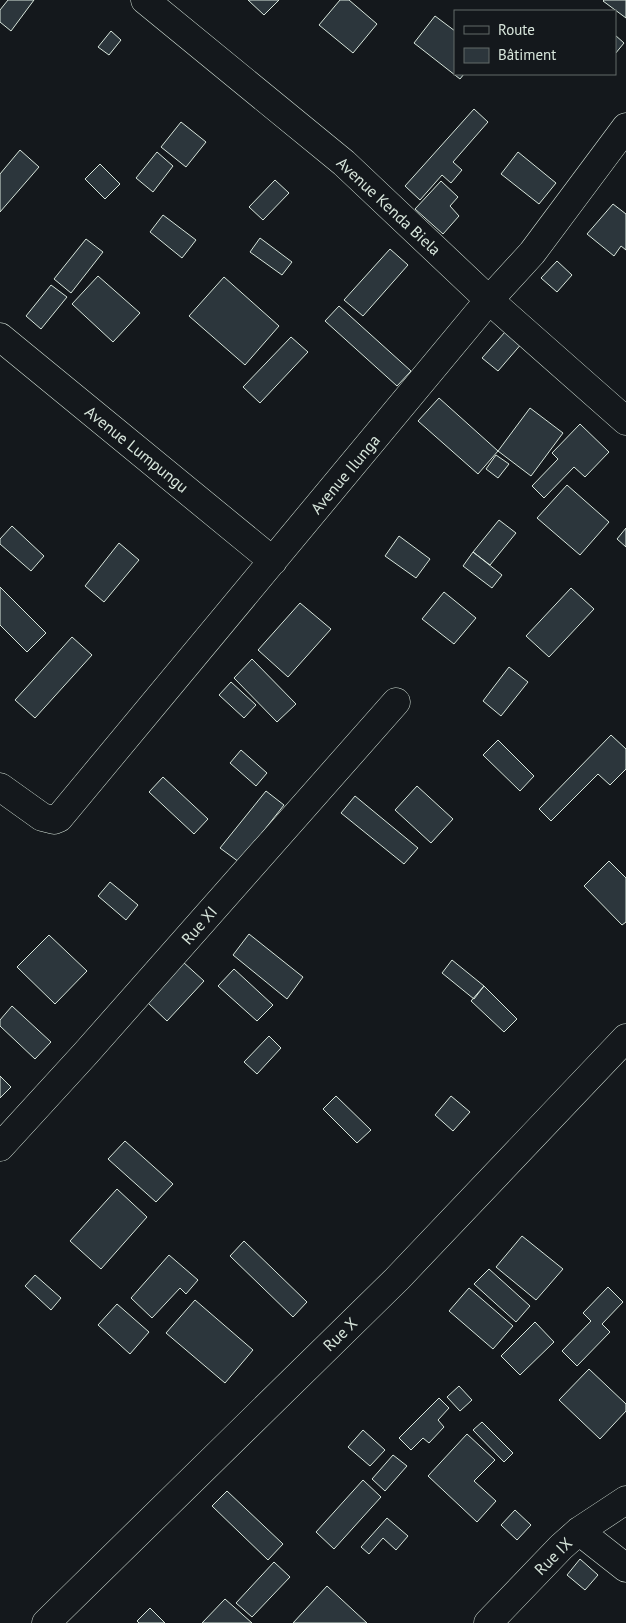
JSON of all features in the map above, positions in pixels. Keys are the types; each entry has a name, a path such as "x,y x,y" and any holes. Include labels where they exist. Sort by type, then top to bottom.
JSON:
{"street":[{"name":"Avenue Kenda Biela","path":"145,0 344,163 489,300 626,421"},
{"name":"Avenue Ilunga","path":"0,787 42,817 54,820 58,818 489,300 532,252 626,127"},
{"name":"Avenue Lumpungu","path":"0,336 273,561"},
{"name":"Rue XI","path":"0,1147 86,1053 396,702"},
{"name":"Rue X","path":"46,1623 397,1279 626,1038"},
{"name":"Rue IX","path":"488,1623 579,1531 626,1500"},
{"path":"579,1531 626,1568"}],"building":[{"path":"8,0 34,0 11,31 0,22 0,10"},
{"path":"248,0 279,0 264,15"},
{"path":"340,0 349,0 377,24 353,53 319,25"},
{"path":"626,0 626,18 603,1"},
{"path":"435,16 454,30 454,74 414,43"},
{"path":"111,31 121,40 109,55 98,47"},
{"path":"616,36 624,43 616,53"},
{"path":"455,75 463,75 460,79"},
{"path":"474,109 488,122 453,162 462,170 451,183 442,175 420,200 405,186"},
{"path":"181,122 206,142 186,167 161,147"},
{"path":"20,150 39,167 0,212 0,174"},
{"path":"157,152 173,166 153,192 136,178"},
{"path":"518,152 556,183 539,204 501,174"},
{"path":"100,164 120,184 105,199 85,179"},
{"path":"275,180 289,193 263,220 249,207"},
{"path":"441,181 458,197 450,206 459,216 443,234 415,209"},
{"path":"613,204 626,214 626,250 621,246 614,256 587,234"},
{"path":"163,215 196,240 182,258 150,232"},
{"path":"260,238 292,262 282,275 250,252"},
{"path":"86,239 103,252 71,293 54,279"},
{"path":"390,249 408,265 363,316 344,300"},
{"path":"557,261 572,275 557,292 541,278"},
{"path":"98,276 140,313 113,342 72,304"},
{"path":"224,277 279,326 245,365 189,316"},
{"path":"51,285 67,297 41,329 26,316"},
{"path":"339,306 411,371 397,386 325,321"},
{"path":"505,332 523,342 498,371 482,358"},
{"path":"291,337 308,352 260,403 243,387"},
{"path":"439,398 498,451 478,474 418,421"},
{"path":"530,408 563,433 531,476 498,451"},
{"path":"580,424 609,452 585,477 574,467 544,498 532,486 558,459 552,453"},
{"path":"496,455 509,464 498,478 486,469"},
{"path":"567,485 609,522 580,555 537,518"},
{"path":"499,520 516,533 490,565 473,552"},
{"path":"12,526 44,556 31,571 0,544 0,539"},
{"path":"626,528 626,547 617,539"},
{"path":"399,536 430,559 416,578 385,556"},
{"path":"119,543 139,560 104,602 85,586"},
{"path":"473,552 502,575 492,588 463,566"},
{"path":"0,587 46,633 27,652 0,625"},
{"path":"571,588 594,609 549,657 526,636"},
{"path":"444,592 476,618 454,644 422,619"},
{"path":"300,603 331,629 288,677 258,650"},
{"path":"72,637 92,655 35,718 15,700"},
{"path":"252,659 296,704 277,722 234,678"},
{"path":"509,667 528,682 501,716 483,701"},
{"path":"231,682 256,705 244,718 219,695"},
{"path":"611,735 626,749 626,769 610,785 598,774 551,821 539,809"},
{"path":"498,740 534,776 520,791 483,755"},
{"path":"241,750 267,773 256,786 230,763"},
{"path":"163,777 208,819 194,834 149,792"},
{"path":"417,786 453,819 431,843 395,810"},
{"path":"266,791 284,805 239,862 220,848"},
{"path":"355,796 418,848 404,864 341,813"},
{"path":"609,861 626,878 626,922 622,925 584,886"},
{"path":"110,882 138,905 126,920 98,896"},
{"path":"249,934 303,977 287,999 233,955"},
{"path":"49,935 87,971 55,1004 17,967"},
{"path":"452,960 484,986 474,999 442,973"},
{"path":"183,962 204,981 167,1021 147,1002"},
{"path":"234,969 273,1005 257,1021 218,986"},
{"path":"484,986 517,1019 504,1032 471,1001"},
{"path":"12,1006 51,1042 35,1059 0,1026 0,1020"},
{"path":"269,1036 281,1048 257,1074 244,1062"},
{"path":"0,1076 11,1087 0,1098"},
{"path":"336,1096 371,1130 357,1143 323,1109"},
{"path":"451,1096 470,1112 453,1131 435,1115"},
{"path":"125,1141 173,1184 156,1202 108,1159"},
{"path":"117,1189 147,1217 101,1269 70,1241"},
{"path":"522,1236 563,1269 536,1300 496,1267"},
{"path":"244,1241 307,1302 293,1317 230,1256"},
{"path":"169,1255 198,1280 186,1294 180,1288 152,1318 131,1298"},
{"path":"489,1269 530,1306 516,1322 474,1284"},
{"path":"35,1275 61,1298 51,1310 25,1286"},
{"path":"608,1287 623,1302 602,1324 610,1332 577,1366 562,1351 591,1321 583,1313"},
{"path":"469,1288 513,1326 493,1349 449,1311"},
{"path":"195,1300 253,1350 225,1383 166,1333"},
{"path":"117,1304 149,1332 130,1354 98,1325"},
{"path":"535,1322 554,1342 520,1375 501,1356"},
{"path":"589,1369 626,1404 626,1411 600,1439 559,1400"},
{"path":"459,1386 472,1400 460,1411 447,1397"},
{"path":"439,1398 449,1408 438,1420 444,1427 429,1443 423,1438 411,1450 399,1438"},
{"path":"482,1422 513,1453 504,1462 473,1430"},
{"path":"363,1430 385,1450 370,1466 348,1447"},
{"path":"467,1434 495,1460 474,1481 496,1501 477,1522 428,1476"},
{"path":"393,1455 407,1466 385,1491 372,1479"},
{"path":"363,1480 381,1497 334,1549 316,1532"},
{"path":"227,1491 283,1544 268,1560 212,1506"},
{"path":"515,1510 531,1525 517,1540 501,1525"},
{"path":"387,1518 408,1536 396,1550 383,1538 369,1554 361,1547"},
{"path":"580,1559 598,1575 585,1590 567,1575"},
{"path":"274,1562 290,1577 252,1617 236,1603"},
{"path":"327,1586 367,1623 293,1623"},
{"path":"225,1599 252,1623 202,1623"},
{"path":"150,1608 165,1623 139,1623 137,1621"}]}
